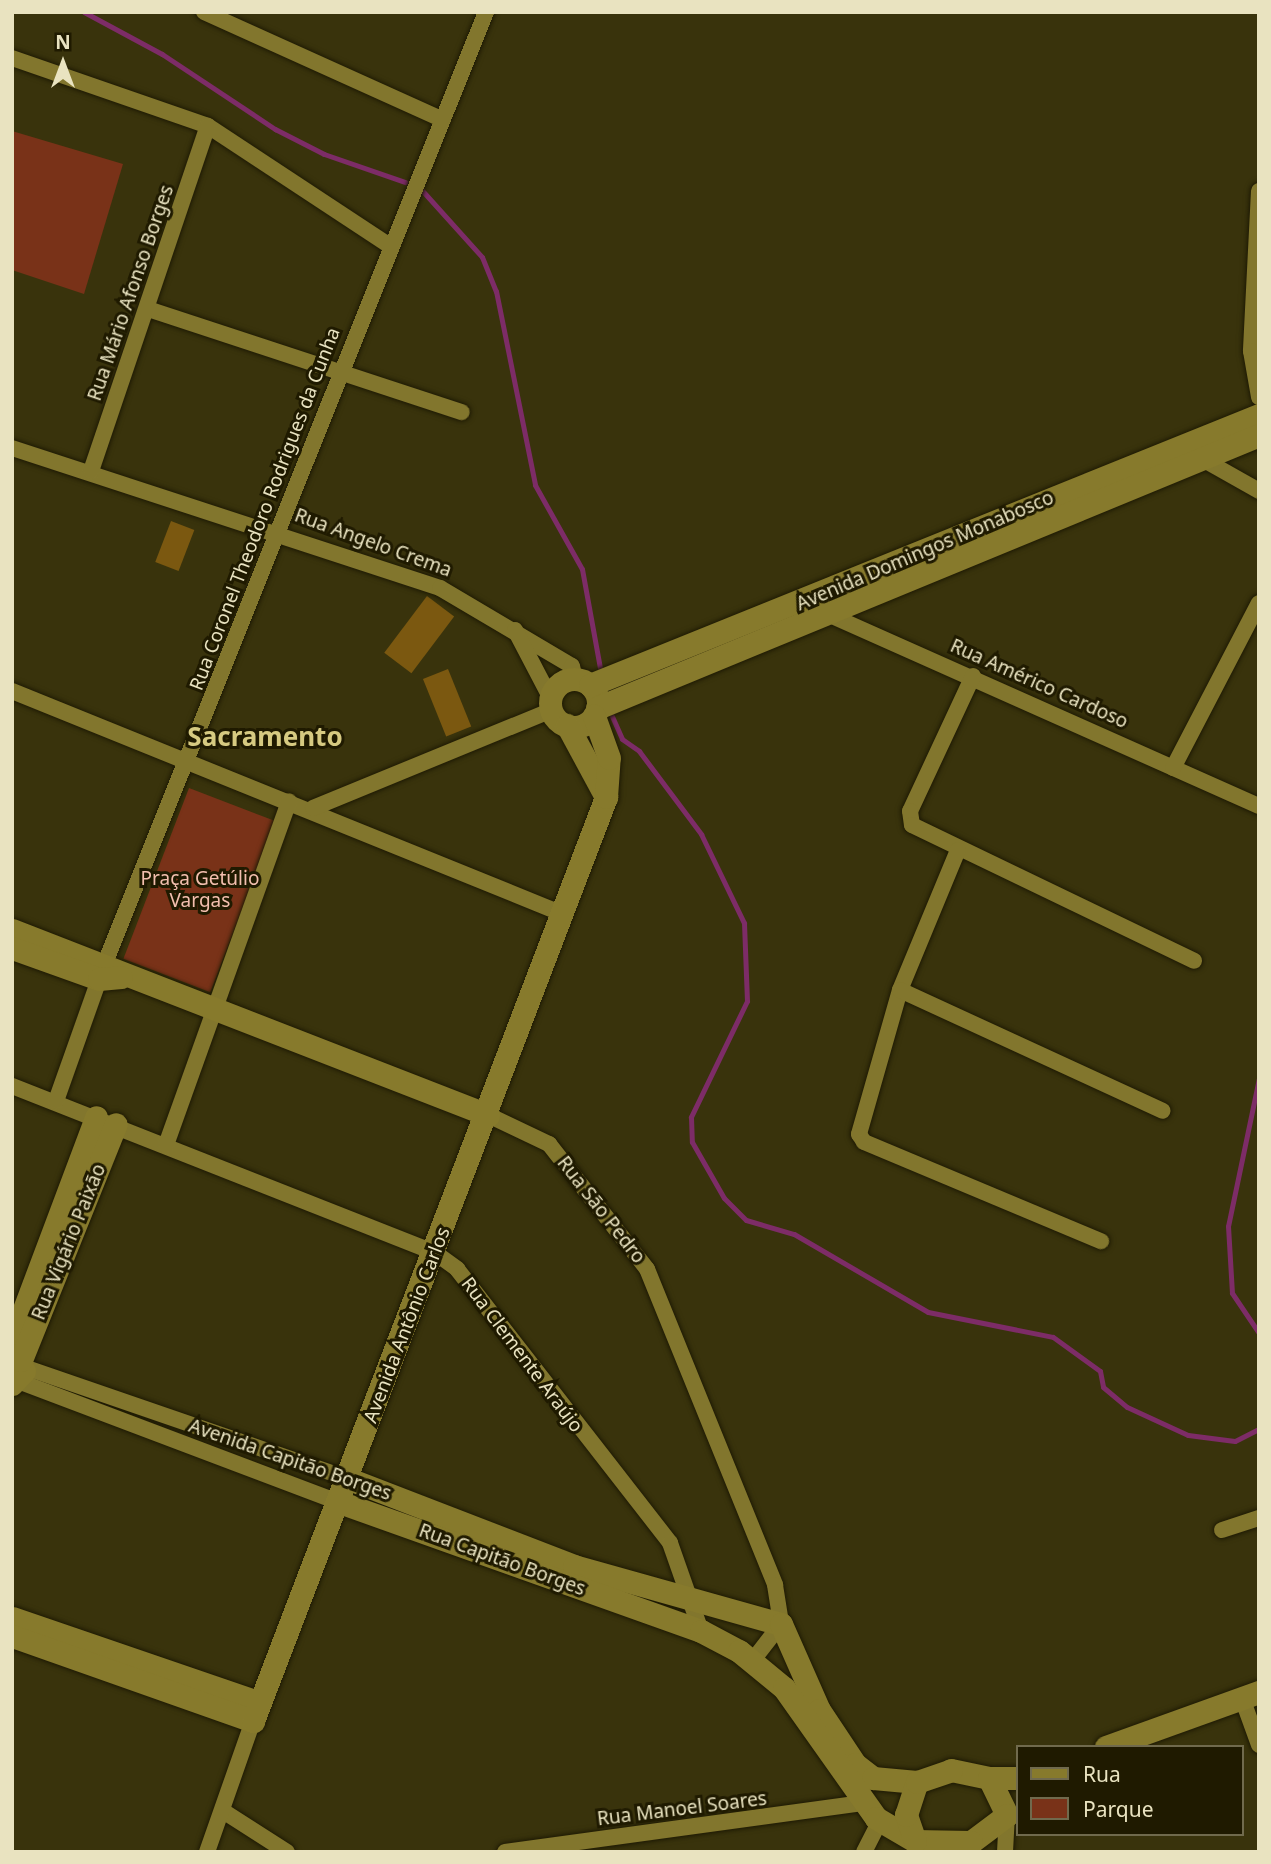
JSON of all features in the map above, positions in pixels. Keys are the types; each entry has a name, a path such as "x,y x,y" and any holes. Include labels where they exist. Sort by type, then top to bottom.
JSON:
{"main road":[{"name":"Avenida Domingos Monabosco","path":"556,711 556,687 583,682 802,603 1194,452 1259,415"},
{"path":"556,711 596,712 827,614 1194,452 1259,435"},
{"name":"Avenida Antônio Carlos","path":"255,1711 349,1479 606,797 609,758 596,712 583,682"},
{"path":"556,711 606,797"},
{"path":"12,930 108,973"},
{"path":"12,948 108,973"},
{"name":"Rua São Pedro","path":"108,973 214,1010 488,1115"},
{"name":"Rua Vigário Paixão","path":"17,1365 106,1120"},
{"name":"Avenida Capitão Borges","path":"349,1479 574,1566 781,1624"},
{"name":"Rua Capitão Borges","path":"339,1502 701,1631 754,1660 784,1688 863,1803 880,1821 915,1848"},
{"path":"12,1618 119,1664 255,1711"},
{"path":"781,1624 819,1710 855,1764 873,1778 917,1782 951,1770 989,1778 1016,1778"},
{"path":"12,1636 119,1664"},
{"path":"1112,1745 1251,1701"},
{"path":"1141,1745 1251,1701"},
{"path":"917,1782 906,1815 915,1848 971,1842 1012,1811 989,1778"}],"street":[{"path":"204,12 443,120"},
{"name":"Rua Coronel Theodoro Rodrigues da Cunha","path":"57,1101 390,246 486,12"},
{"path":"12,58 208,126 390,246"},
{"name":"Rua Mário Afonso Borges","path":"91,471 151,310 208,126"},
{"path":"1259,191 1257,309 1251,351 1259,397"},
{"path":"151,310 342,369 463,412"},
{"name":"Rua Angelo Crema","path":"12,448 280,531 440,587 514,628 572,666 583,682"},
{"path":"1194,452 1259,491"},
{"name":"Rua Américo Cardoso","path":"802,603 973,676 1259,806"},
{"path":"1173,768 1259,603"},
{"path":"313,808 556,711 514,628"},
{"path":"973,676 910,811 918,831 1194,961"},
{"path":"12,691 289,801 313,808 563,914"},
{"path":"166,1145 289,801"},
{"path":"958,850 900,990 859,1125 864,1142 1101,1241"},
{"path":"900,990 1163,1111"},
{"name":"Rua Clemente Araújo","path":"12,1086 106,1120 434,1252 457,1269 670,1542 694,1600 701,1631"},
{"name":"Rua São Pedro","path":"488,1115 549,1144 647,1269 775,1585 781,1624"},
{"name":"Avenida Capitão Borges","path":"17,1365 349,1479"},
{"name":"Rua Capitão Borges","path":"17,1365 339,1502"},
{"path":"1222,1530 1259,1518"},
{"path":"754,1660 781,1624"},
{"path":"1251,1701 1259,1745"},
{"name":"Avenida Antônio Carlos","path":"207,1852 255,1711"},
{"name":"Rua Manoel Soares","path":"505,1852 863,1803"},
{"path":"223,1811 287,1852"},
{"path":"1005,1852 1012,1811"},
{"path":"864,1852 880,1821"}],"green space":[{"path":"12,131 123,164 84,294 12,270"},
{"name":"Praça Getúlio Vargas","path":"189,788 276,821 210,992 123,959"}],"building":[{"path":"171,521 194,530 179,571 155,562"},
{"path":"427,596 454,616 411,673 384,653"},
{"path":"448,669 471,726 446,737 423,679"}],"waterway":[{"path":"84,12 162,54 275,129 324,154 405,182"},
{"path":"419,187 482,257 496,291 535,485 582,569 601,674"},
{"path":"611,714 622,739 639,751 701,834 744,923 747,1001 691,1117 692,1142 724,1198 746,1220 794,1234 928,1312 1053,1337 1100,1371 1103,1387 1127,1407 1188,1435 1235,1441 1259,1429"},
{"path":"1259,1078 1228,1226 1232,1293 1259,1333"}],"district":[{"name":"Sacramento","path":"265,737"}]}
